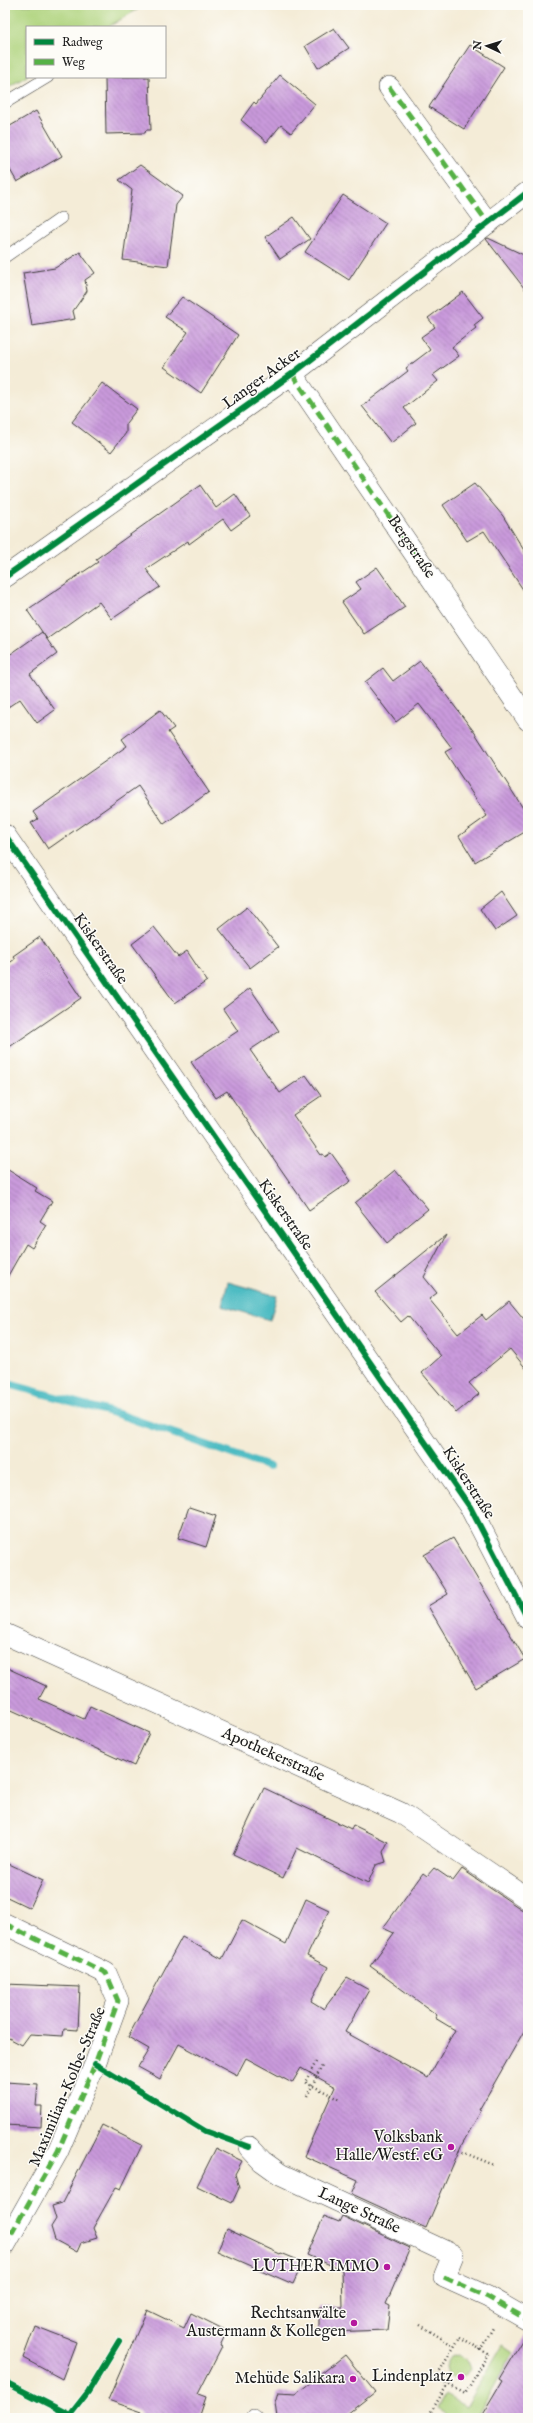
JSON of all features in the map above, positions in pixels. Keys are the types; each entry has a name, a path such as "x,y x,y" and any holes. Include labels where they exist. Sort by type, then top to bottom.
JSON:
{"street":[{"path":"389,87 488,223"},
{"name":"Langer Acker","path":"5,577 292,374 528,192"},
{"name":"Bergstraße","path":"292,374 528,720"},
{"name":"Kiskerstraße","path":"5,835 470,1507 528,1619"},
{"name":"Apothekerstraße","path":"5,1634 401,1813 528,1899"},
{"name":"Maximilian-Kolbe-Straße","path":"5,1924 106,1973 118,2001 95,2064 58,2151 5,2245"},
{"name":"Lange Straße","path":"250,2147 262,2161 280,2174 454,2255 444,2276 488,2297 528,2320"}],"lane":[{"path":"5,103 46,78"},
{"path":"5,257 61,218"}],"path":[{"path":"316,2062 305,2082 341,2100"},
{"path":"95,2064 205,2131 250,2147"},
{"path":"307,2096 322,2066"},
{"path":"455,2149 494,2165"},
{"path":"420,2325 454,2346"},
{"path":"460,2337 488,2354 465,2394 448,2384 436,2377 460,2337"},
{"path":"5,2382 70,2415 88,2392 119,2342"},
{"path":"429,2415 448,2384"}],"green space":[{"path":"5,5 145,5 110,26 26,26 26,77 5,89"},
{"path":"503,2345 513,2352 477,2418 452,2418 437,2409 445,2395 466,2407"},
{"path":"459,2355 467,2360 470,2368 465,2376 456,2379 448,2374 446,2365 451,2357"}],"water":[{"path":"228,1282 277,1296 270,1320 222,1306"}],"building":[{"path":"334,28 349,48 318,68 305,46"},
{"path":"470,45 504,67 464,129 429,107"},
{"path":"280,75 315,104 291,133 281,125 267,142 241,120 254,102 256,104"},
{"path":"105,78 149,78 151,130 146,130 145,133 106,134"},
{"path":"36,111 62,156 17,182 5,161 5,129"},
{"path":"140,165 183,196 176,205 168,266 123,260 132,190 119,180"},
{"path":"343,195 386,223 349,280 305,252"},
{"path":"294,217 310,239 280,259 265,237"},
{"path":"488,238 528,257 528,293 486,239"},
{"path":"80,252 95,273 85,280 87,291 73,311 75,319 32,326 23,273 55,268"},
{"path":"463,292 483,318 474,325 476,328 452,347 459,356 433,375 438,381 404,408 416,423 391,443 362,406 408,371 406,368 430,350 421,337 435,327 428,318"},
{"path":"182,297 238,335 201,393 164,367 188,332 165,317"},
{"path":"102,383 137,409 126,423 126,433 111,452 72,422"},
{"path":"475,483 503,516 528,557 528,597 484,531 467,541 443,505"},
{"path":"200,485 216,508 235,494 250,516 231,530 223,519 189,544 188,541 146,569 160,587 112,619 99,602 47,639 27,610 98,562 96,559"},
{"path":"377,567 405,607 364,634 342,602 361,589 356,582"},
{"path":"42,632 57,654 30,674 55,710 37,723 20,699 5,709 5,658"},
{"path":"420,661 475,733 528,816 528,830 475,862 459,836 487,816 445,752 452,748 419,704 396,722 365,682 383,668 393,681"},
{"path":"160,710 174,728 168,732 209,792 164,824 138,786 48,849 31,823 38,819 33,812 127,746 122,739"},
{"path":"501,892 517,916 495,931 480,909"},
{"path":"247,907 278,947 250,968 219,929"},
{"path":"154,927 178,957 187,951 207,981 175,1003 132,944"},
{"path":"40,937 81,998 5,1050 5,966 15,959 13,956"},
{"path":"250,988 279,1031 250,1050 280,1093 306,1075 321,1096 293,1115 321,1155 323,1154 325,1157 331,1153 351,1181 309,1210 227,1091 216,1098 191,1062 238,1031 223,1009"},
{"path":"5,1168 37,1188 35,1191 52,1201 40,1221 46,1225 32,1248 26,1244 5,1281"},
{"path":"395,1170 428,1209 387,1243 355,1203"},
{"path":"446,1235 424,1277 437,1293 429,1299 458,1334 482,1315 486,1320 509,1301 528,1324 528,1371 510,1349 469,1383 479,1394 456,1413 422,1373 441,1356 408,1316 401,1322 375,1292"},
{"path":"189,1507 216,1516 206,1547 178,1538"},
{"path":"453,1538 525,1659 476,1688 428,1606 448,1594 424,1555"},
{"path":"5,1667 46,1686 39,1699 84,1719 90,1706 149,1733 134,1766 5,1707"},
{"path":"264,1788 351,1829 353,1825 388,1842 383,1852 386,1862 376,1865 368,1883 297,1848 283,1878 233,1854"},
{"path":"5,1862 43,1880 30,1908 5,1896"},
{"path":"434,1868 453,1881 462,1869 521,1909 528,1911 528,2024 479,2110 481,2111 461,2146 426,2228 352,2194 358,2180 304,2156 335,2087 301,2068 292,2083 246,2058 237,2075 179,2044 160,2079 138,2067 149,2049 128,2037 182,1937 222,1959 242,1920 286,1944 306,1899 329,1910 307,1956 328,1967 311,2001 324,2009 347,1978 369,1990 345,2032 428,2078 455,2030 435,2018 437,2015 370,1966 394,1933 383,1928 423,1873 427,1876"},
{"path":"5,1984 80,1987 78,2030 64,2029 63,2036 30,2034 22,2045 5,2036"},
{"path":"5,2082 38,2084 36,2106 42,2106 41,2127 5,2125"},
{"path":"102,2125 142,2145 121,2189 116,2187 93,2228 97,2238 81,2243 77,2252 55,2240 51,2227 56,2219 52,2206 62,2203"},
{"path":"216,2148 242,2161 235,2174 239,2188 232,2203 197,2186"},
{"path":"324,2216 339,2222 342,2216 410,2248 386,2304 390,2306 387,2330 328,2332 319,2329 319,2307 343,2307 342,2270 307,2255"},
{"path":"227,2229 280,2254 281,2253 303,2262 293,2284 217,2251"},
{"path":"147,2310 184,2328 191,2313 227,2331 220,2346 222,2347 198,2394 206,2397 199,2418 139,2418 142,2412 108,2400"},
{"path":"35,2326 76,2342 62,2379 23,2358"},
{"path":"527,2332 528,2418 480,2418 502,2381 499,2379"},
{"path":"345,2355 375,2392 342,2418 277,2418 275,2403 278,2393 296,2394"}],"waterway":[{"path":"5,1383 121,1415 269,1467"}],"marked path":[{"path":"389,87 488,223"},
{"path":"292,374 430,576"},
{"path":"5,1924 106,1973 118,2001 95,2064 58,2151 5,2245"},
{"path":"444,2277 488,2297 528,2320"}],"cycle path":[{"path":"5,577 292,374 528,192"},
{"path":"5,835 470,1507 528,1619"},
{"path":"95,2064 205,2131 249,2147"},
{"path":"5,2382 70,2415 88,2392 119,2341"}],"place":[{"name":"Volksbank Halle/Westf. eG","path":"451,2147"},
{"name":"LUTHER IMMO","path":"387,2267"},
{"name":"Rechtsanwälte Austermann & Kollegen","path":"354,2323"},
{"name":"Lindenplatz","path":"461,2377"},
{"name":"Mehüde Salikara","path":"353,2379"}]}
